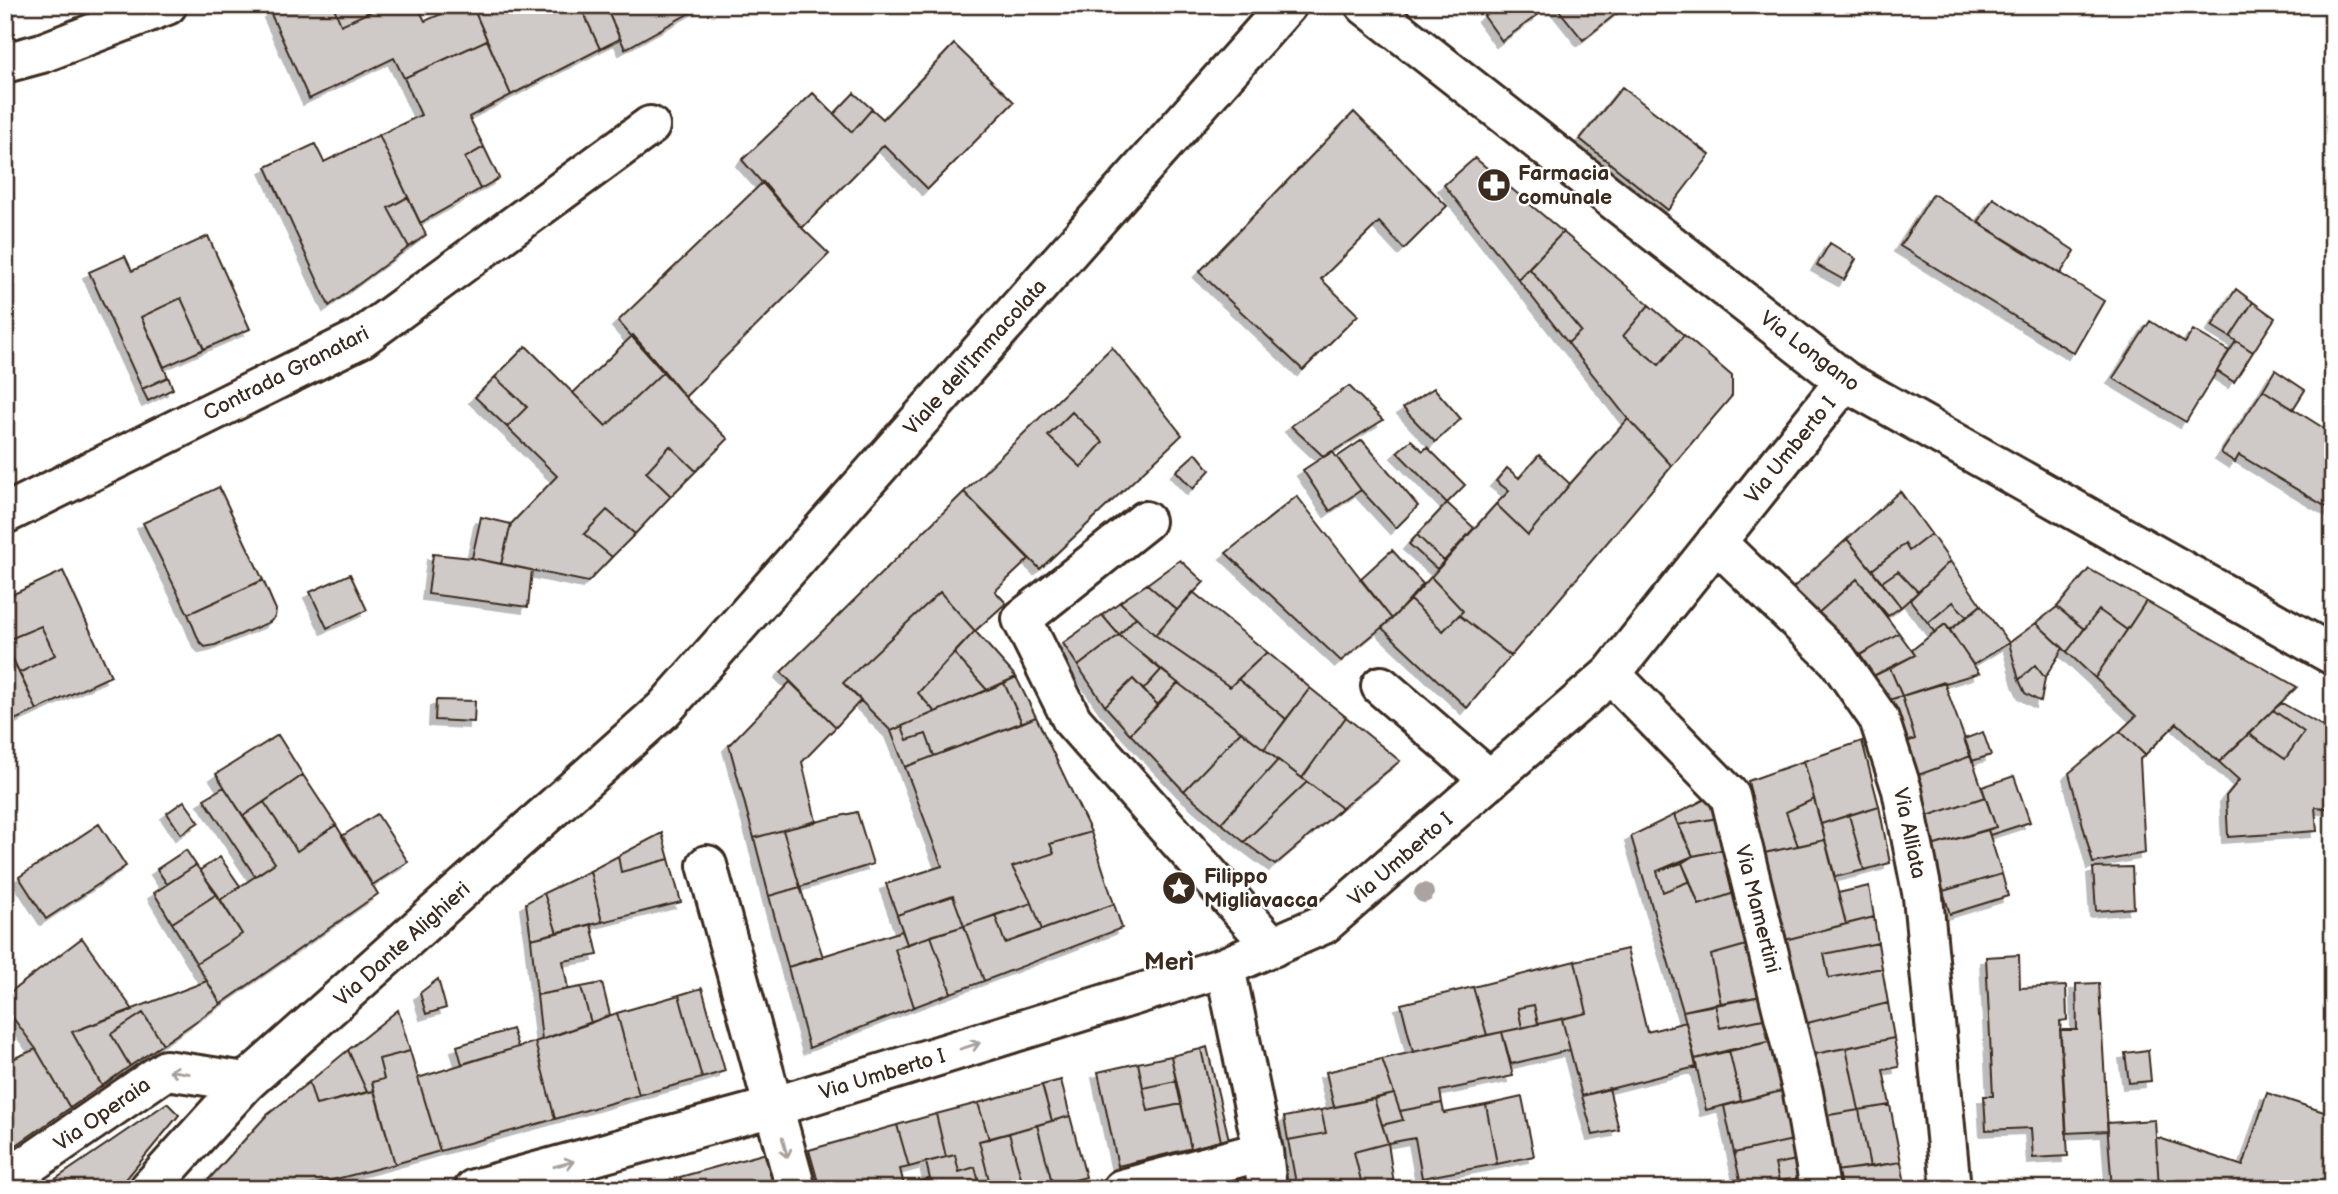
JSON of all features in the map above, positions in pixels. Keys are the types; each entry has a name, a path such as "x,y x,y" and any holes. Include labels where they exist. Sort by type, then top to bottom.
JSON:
{"street":[{"path":"5,62 42,53 167,5"},
{"name":"Via Longano","path":"1365,5 1845,381 2333,655"},
{"name":"Viale dell'Immacolata","path":"664,709 1274,10"},
{"name":"Contrada Granatari","path":"5,514 361,338 650,126"},
{"name":"Via Umberto I","path":"474,1189 774,1107 1225,967 1324,925 1612,674 1845,381"},
{"path":"1145,521 1022,619 1072,720 1273,947"},
{"name":"Via Alliata","path":"1716,542 1838,660 1879,719 1902,790 1923,897 1951,1189"},
{"name":"Via Mamertini","path":"1612,674 1730,796 1803,1093 1819,1189"},
{"path":"1381,686 1490,780"},
{"name":"Via Dante Alighieri","path":"149,1189 246,1082 664,709"},
{"path":"707,865 796,1189"},
{"path":"1225,967 1263,1152 1267,1189"},
{"name":"Via Operaia","path":"5,1181 166,1070 246,1082"},
{"path":"1122,1189 1263,1152"}],"building":[{"path":"287,5 333,5 341,25 372,11 370,5 417,5 425,21 462,5 472,5 487,40 404,78 394,58 309,99 270,12"},
{"path":"333,5 370,5 372,11 341,25"},
{"path":"472,5 580,5 600,49 511,95"},
{"path":"580,5 605,5 620,39 600,49"},
{"path":"605,5 704,5 625,49"},
{"path":"1499,5 1533,5 1539,14 1502,41 1484,16"},
{"path":"1555,5 1627,5 1583,40"},
{"path":"487,40 511,95 469,117 484,147 465,158 480,189 420,223 379,135 421,115 404,78"},
{"path":"954,44 1014,102 928,189 884,145 802,228 742,160 813,93 852,132 872,109 883,119"},
{"path":"1622,87 1710,155 1668,210 1580,139"},
{"path":"854,93 872,109 852,132 834,114"},
{"path":"1354,112 1447,206 1404,249 1379,222 1321,279 1358,315 1303,370 1199,272"},
{"path":"379,135 408,197 388,208 409,247 329,306 266,167 315,144 324,162"},
{"path":"484,147 499,178 480,189 465,158"},
{"path":"1475,158 1563,232 1518,279 1444,185"},
{"path":"763,182 802,228 829,254 685,397 618,321"},
{"path":"1933,194 2104,301 2074,353 1900,246"},
{"path":"408,197 426,235 409,247 388,208"},
{"path":"1993,198 2075,251 2060,274 1978,223"},
{"path":"1563,232 1649,305 1623,336 1659,365 1684,335 1732,376 1732,396 1672,466 1628,419 1568,343 1581,331 1529,268"},
{"path":"208,236 250,329 204,349 181,298 141,317 168,377 142,389 89,272 125,256 132,271"},
{"path":"1830,243 1856,259 1844,280 1817,265"},
{"path":"1529,268 1581,331 1568,343 1518,279"},
{"path":"2236,289 2253,302 2230,337 2212,326"},
{"path":"181,298 204,349 164,367 141,317"},
{"path":"2253,302 2275,318 2253,352 2230,337"},
{"path":"1649,305 1684,335 1659,365 1623,336"},
{"path":"2150,321 2185,343 2193,330 2229,351 2186,422 2113,378"},
{"path":"633,335 664,371 606,426 573,393"},
{"path":"2236,341 2253,352 2234,382 2217,371"},
{"path":"526,346 606,426 664,371 685,397 728,439 696,471 670,446 646,472 671,496 635,534 607,510 584,534 612,557 588,582 501,564 511,524 557,476 507,427 527,407 495,377"},
{"path":"1112,347 1182,435 1040,569 964,492"},
{"path":"2275,370 2305,390 2293,409 2263,390"},
{"path":"168,377 173,389 148,401 142,389"},
{"path":"495,377 527,407 507,427 475,397"},
{"path":"1349,386 1383,420 1324,457 1291,426"},
{"path":"1434,388 1461,419 1435,442 1403,408"},
{"path":"2263,390 2333,434 2333,511 2239,455 2235,462 2221,453"},
{"path":"1072,412 1103,442 1081,467 1048,436"},
{"path":"1628,419 1672,466 1511,656 1459,615 1463,611 1431,577 1496,504 1528,535"},
{"path":"1362,440 1418,506 1396,528 1361,490 1337,457"},
{"path":"1411,440 1423,451 1427,447 1465,485 1447,503 1397,452"},
{"path":"670,446 696,471 671,496 646,472"},
{"path":"1332,451 1361,490 1330,511 1303,470"},
{"path":"1196,453 1210,470 1193,489 1176,471"},
{"path":"1539,455 1570,484 1528,535 1496,504 1509,491 1496,481 1507,468 1519,478"},
{"path":"219,487 263,580 188,614 143,523"},
{"path":"1900,491 1931,534 1909,551 1905,544 1872,570 1847,539"},
{"path":"964,492 1029,559 995,591 1006,603 975,631 940,592 843,683 861,700 836,727 781,672"},
{"path":"1297,496 1392,619 1341,661 1226,553"},
{"path":"1447,503 1474,528 1444,561 1417,535"},
{"path":"607,510 635,534 612,557 584,534"},
{"path":"481,517 511,524 501,564 472,558"},
{"path":"1931,534 1950,561 1918,592 1898,571 1882,582 1872,570 1905,544 1909,551"},
{"path":"1417,535 1444,561 1437,569 1409,544"},
{"path":"1847,539 1901,607 1888,616 1857,579 1809,621 1786,594"},
{"path":"1392,550 1423,584 1392,619 1360,579"},
{"path":"433,554 472,558 532,570 528,607 428,594"},
{"path":"1180,560 1204,582 1177,610 1147,584"},
{"path":"1950,561 1981,605 1967,617 1953,602 1928,623 1910,600"},
{"path":"2089,569 2146,601 2127,630 2099,610 2084,629 2057,607"},
{"path":"63,571 111,676 37,710 19,673 55,655 41,626 5,641 5,598"},
{"path":"1898,571 1918,592 1901,607 1882,582"},
{"path":"350,574 367,610 327,628 310,592"},
{"path":"1431,577 1463,611 1443,631 1410,600"},
{"path":"1857,579 1899,633 1846,663 1809,621"},
{"path":"263,580 276,610 275,617 270,622 205,647 199,641 188,614"},
{"path":"1147,584 1177,610 1155,635 1120,602"},
{"path":"940,592 975,631 918,693 935,712 891,731 843,683"},
{"path":"1193,592 1267,652 1230,687 1155,635"},
{"path":"1410,600 1443,631 1459,615 1511,656 1467,708 1382,628"},
{"path":"2146,601 2297,687 2219,762 2177,723 2145,755 2120,731 2136,716 2095,678"},
{"path":"1120,602 1136,617 1119,635 1102,615"},
{"path":"1953,602 1967,617 1950,630 1945,624 1935,633 1928,623"},
{"path":"1981,605 2009,643 1973,665 1950,630"},
{"path":"2057,607 2084,629 2067,652 2036,623"},
{"path":"2099,610 2127,630 2095,678 2067,652"},
{"path":"1102,615 1119,635 1078,666 1063,643"},
{"path":"1136,617 1155,635 1230,687 1238,679 1286,719 1264,749 1119,635"},
{"path":"2036,623 2063,648 2045,678 2035,665 2019,680 2009,643"},
{"path":"1945,624 1979,673 1902,696 1890,668 1915,655 1912,650"},
{"path":"41,626 55,655 19,673 5,641"},
{"path":"975,631 1016,677 987,690 954,653"},
{"path":"1899,633 1915,655 1863,681 1846,663"},
{"path":"1119,635 1161,670 1143,690 1133,679 1105,706 1078,666"},
{"path":"5,642 37,710 10,722 5,710"},
{"path":"1267,652 1310,688 1286,719 1238,679"},
{"path":"954,653 987,690 935,712 918,693"},
{"path":"2035,665 2045,678 2041,702 2025,693 2019,680"},
{"path":"1890,668 1902,696 1882,702 1863,681"},
{"path":"1161,670 1178,683 1158,705 1143,690"},
{"path":"1016,677 1036,717 1022,723 1004,683"},
{"path":"1133,679 1158,705 1130,734 1105,706"},
{"path":"790,682 836,727 802,762 816,821 754,838 729,745"},
{"path":"1944,682 1971,756 1907,779 1897,745 1915,739 1902,696"},
{"path":"1004,683 1022,723 934,756 926,734 907,740 902,726"},
{"path":"1178,683 1241,731 1184,791 1130,734"},
{"path":"1310,688 1346,717 1302,778 1264,749"},
{"path":"1902,696 1915,739 1897,745 1882,702"},
{"path":"436,700 475,701 474,722 435,720"},
{"path":"2282,703 2333,732 2333,809 2315,807 2317,831 2228,837 2226,796 2239,780 2219,762 2249,734 2285,759 2304,732 2273,710"},
{"path":"2273,710 2304,732 2285,759 2249,734"},
{"path":"1036,717 1091,832 1050,844 1054,853 1012,867 1032,903 964,926 953,896 897,915 886,884 942,866 905,767"},
{"path":"1346,717 1400,761 1342,808 1302,778"},
{"path":"902,726 907,740 926,734 934,756 905,767 891,731"},
{"path":"1241,731 1278,760 1221,823 1184,791"},
{"path":"2120,731 2145,755 2140,759 2145,853 2093,863 2069,773"},
{"path":"1983,732 1991,755 1972,761 1964,739"},
{"path":"278,735 303,775 243,816 216,774"},
{"path":"1862,741 1879,806 1821,824 1804,761"},
{"path":"1971,756 1985,797 1924,817 1907,779"},
{"path":"1278,760 1307,782 1244,842 1221,823"},
{"path":"1804,761 1814,799 1786,812 1798,846 1764,853 1748,781"},
{"path":"303,775 336,825 297,851 264,802"},
{"path":"2014,776 2030,822 1990,835 1988,830 1996,827 1982,787"},
{"path":"1307,782 1342,808 1275,865 1244,842"},
{"path":"224,787 275,863 255,876 204,799"},
{"path":"1713,795 1718,818 1678,825 1674,815"},
{"path":"1985,797 1996,827 1928,847 1924,817"},
{"path":"1814,799 1825,840 1798,846 1786,812"},
{"path":"184,801 199,822 181,834 167,813"},
{"path":"264,802 297,851 336,825 378,894 221,1004 196,963 242,934 220,900 275,863 243,816"},
{"path":"1879,806 1890,863 1864,870 1849,815"},
{"path":"857,812 873,864 800,887 783,830"},
{"path":"377,814 408,862 372,885 342,836"},
{"path":"1674,815 1693,856 1657,871 1663,892 1690,881 1699,905 1737,892 1750,944 1711,955 1721,1004 1683,1011 1631,836"},
{"path":"1849,815 1864,870 1835,877 1821,824"},
{"path":"1718,818 1726,849 1693,856 1678,825"},
{"path":"99,824 126,866 46,919 19,877"},
{"path":"783,830 800,887 769,896 754,838"},
{"path":"1988,830 2002,874 1943,891 1928,847"},
{"path":"1091,832 1114,904 1042,930 1032,903 1012,867 1054,853 1050,844"},
{"path":"662,833 669,859 621,872 618,856"},
{"path":"1825,840 1846,924 1785,940 1764,853"},
{"path":"1726,849 1737,892 1699,905 1682,863 1693,856"},
{"path":"186,850 196,865 167,884 157,869"},
{"path":"618,856 621,872 669,859 681,902 602,922 590,871"},
{"path":"220,857 240,886 220,900 200,870"},
{"path":"1682,863 1690,881 1663,892 1657,871"},
{"path":"196,865 217,894 172,923 154,893"},
{"path":"2132,867 2134,908 2096,911 2093,868"},
{"path":"590,871 602,922 557,933 544,893"},
{"path":"2002,874 2008,896 1950,914 1943,891"},
{"path":"1869,886 1874,917 1846,924 1838,893"},
{"path":"800,887 823,957 788,967 769,896"},
{"path":"544,893 557,933 531,939 526,903"},
{"path":"217,894 242,934 196,963 172,923"},
{"path":"953,896 964,926 907,944 897,915"},
{"path":"1032,903 1042,930 1005,943 995,915"},
{"path":"1114,904 1122,928 984,981 964,926 995,915 1005,943"},
{"path":"1874,917 1878,943 1824,954 1829,978 1882,968 1888,1003 1803,1024 1785,940"},
{"path":"591,924 598,955 563,961 568,989 537,995 531,939"},
{"path":"964,926 984,981 951,993 931,936"},
{"path":"902,931 907,944 895,949 914,1007 809,1048 788,967"},
{"path":"931,936 951,993 914,1007 895,949"},
{"path":"82,938 133,1010 72,1032 102,1086 70,1108 36,1049 5,1007 5,996"},
{"path":"1878,943 1882,968 1829,978 1824,954"},
{"path":"1750,944 1762,996 1721,1004 1711,955"},
{"path":"1627,949 1647,1032 1686,1022 1696,1067 1582,1096 1562,1019 1587,1013 1575,961"},
{"path":"2019,955 2020,988 2066,986 2067,1020 2060,1021 2068,1156 2033,1158 2031,1128 1986,1130 1984,1096 1993,1096 1986,957"},
{"path":"1575,961 1587,1013 1538,1024 1534,1005 1518,1008 1522,1028 1487,1035 1473,987"},
{"path":"438,979 446,1008 426,1014 420,993"},
{"path":"207,981 221,1004 163,1044 143,1013 111,1034 130,1066 102,1086 72,1032"},
{"path":"602,983 610,1015 591,1023 581,987"},
{"path":"2099,983 2108,1131 2066,1133 2060,1030 2077,1030 2076,984"},
{"path":"581,987 591,1023 542,1040 537,995"},
{"path":"1473,987 1487,1035 1413,1052 1401,1004"},
{"path":"702,988 725,1071 702,1078 679,995"},
{"path":"679,995 702,1078 639,1095 617,1013"},
{"path":"1762,996 1768,1018 1720,1028 1715,1004"},
{"path":"1888,1003 1894,1038 1810,1055 1803,1024"},
{"path":"1715,1004 1720,1028 1768,1018 1773,1041 1695,1059 1683,1011"},
{"path":"1534,1005 1538,1024 1522,1028 1518,1008"},
{"path":"398,1010 410,1051 379,1059 384,1079 372,1082 374,1091 367,1092 348,1050"},
{"path":"143,1013 163,1044 130,1066 111,1034"},
{"path":"617,1013 639,1095 555,1119 535,1042"},
{"path":"1562,1019 1570,1050 1511,1064 1502,1032"},
{"path":"512,1029 518,1047 462,1064 457,1046"},
{"path":"1502,1032 1513,1076 1440,1091 1442,1103 1400,1111 1382,1059"},
{"path":"1894,1038 1899,1067 1883,1070 1890,1105 1859,1110 1846,1048"},
{"path":"1773,1041 1785,1090 1741,1101 1729,1050"},
{"path":"535,1042 555,1119 440,1151 418,1078"},
{"path":"1207,1047 1231,1148 1120,1173 1118,1166 1221,1141 1201,1049"},
{"path":"1846,1048 1859,1110 1823,1116 1810,1055"},
{"path":"36,1049 70,1108 15,1146 5,1129 5,1062"},
{"path":"1201,1049 1221,1141 1191,1149 1171,1056"},
{"path":"348,1050 367,1092 316,1105 309,1082"},
{"path":"1729,1050 1741,1101 1706,1110 1695,1059"},
{"path":"2148,1050 2151,1081 2129,1083 2125,1053"},
{"path":"410,1051 440,1151 395,1164 372,1082 384,1079 379,1059"},
{"path":"1171,1056 1176,1081 1143,1088 1138,1063"},
{"path":"1382,1059 1394,1094 1334,1107 1326,1072"},
{"path":"1138,1063 1148,1111 1181,1104 1191,1149 1118,1166 1098,1072"},
{"path":"1061,1080 1070,1116 1052,1121 1042,1085"},
{"path":"1176,1081 1181,1104 1148,1111 1143,1088"},
{"path":"309,1082 316,1105 374,1091 395,1164 297,1189 200,1189 267,1115"},
{"path":"1042,1085 1052,1121 989,1139 978,1103"},
{"path":"1609,1088 1619,1130 1593,1135 1582,1096"},
{"path":"1785,1090 1793,1140 1734,1153 1724,1106"},
{"path":"2267,1093 2333,1115 2333,1168 2325,1189 2159,1189 2156,1137 2243,1166"},
{"path":"1394,1094 1403,1120 1382,1125 1374,1099"},
{"path":"1522,1097 1534,1156 1497,1164 1486,1105"},
{"path":"1374,1099 1388,1143 1354,1152 1363,1189 1297,1189 1288,1140 1326,1133 1321,1110"},
{"path":"167,1103 179,1115 118,1189 41,1189"},
{"path":"978,1103 989,1139 979,1141 990,1184 980,1186 975,1167 959,1172 955,1155 946,1157 936,1114"},
{"path":"1442,1103 1444,1113 1486,1105 1497,1164 1422,1178 1415,1138 1388,1143 1382,1125 1403,1120 1400,1111"},
{"path":"1890,1105 1901,1162 1870,1167 1859,1110"},
{"path":"1321,1110 1326,1133 1288,1140 1284,1117"},
{"path":"1859,1110 1870,1167 1834,1171 1823,1116"},
{"path":"936,1114 946,1157 909,1167 897,1125"},
{"path":"1070,1116 1086,1177 1053,1186 1037,1125"},
{"path":"2155,1120 2159,1189 2112,1189 2107,1123"},
{"path":"897,1125 909,1167 900,1169 904,1185 930,1179 926,1162 955,1155 959,1172 975,1167 980,1186 990,1184 979,1141 1009,1133 1024,1189 820,1189 809,1150"},
{"path":"1037,1125 1053,1186 1024,1189 1009,1133"},
{"path":"1793,1140 1797,1160 1775,1164 1779,1181 1800,1178 1802,1189 1742,1189 1734,1153"},
{"path":"1388,1143 1394,1184 1363,1189 1354,1152"},
{"path":"770,1152 780,1189 683,1189 680,1177"},
{"path":"1797,1160 1800,1178 1779,1181 1775,1164"},
{"path":"1901,1162 1906,1189 1838,1189 1834,1171"},
{"path":"680,1177 683,1189 636,1189"}],"place":[{"name":"Farmacia comunale","path":"1494,185"},
{"name":"Filippo Migliavacca","path":"1179,888"}],"district":[{"name":"Merì","path":"1169,962"}]}
